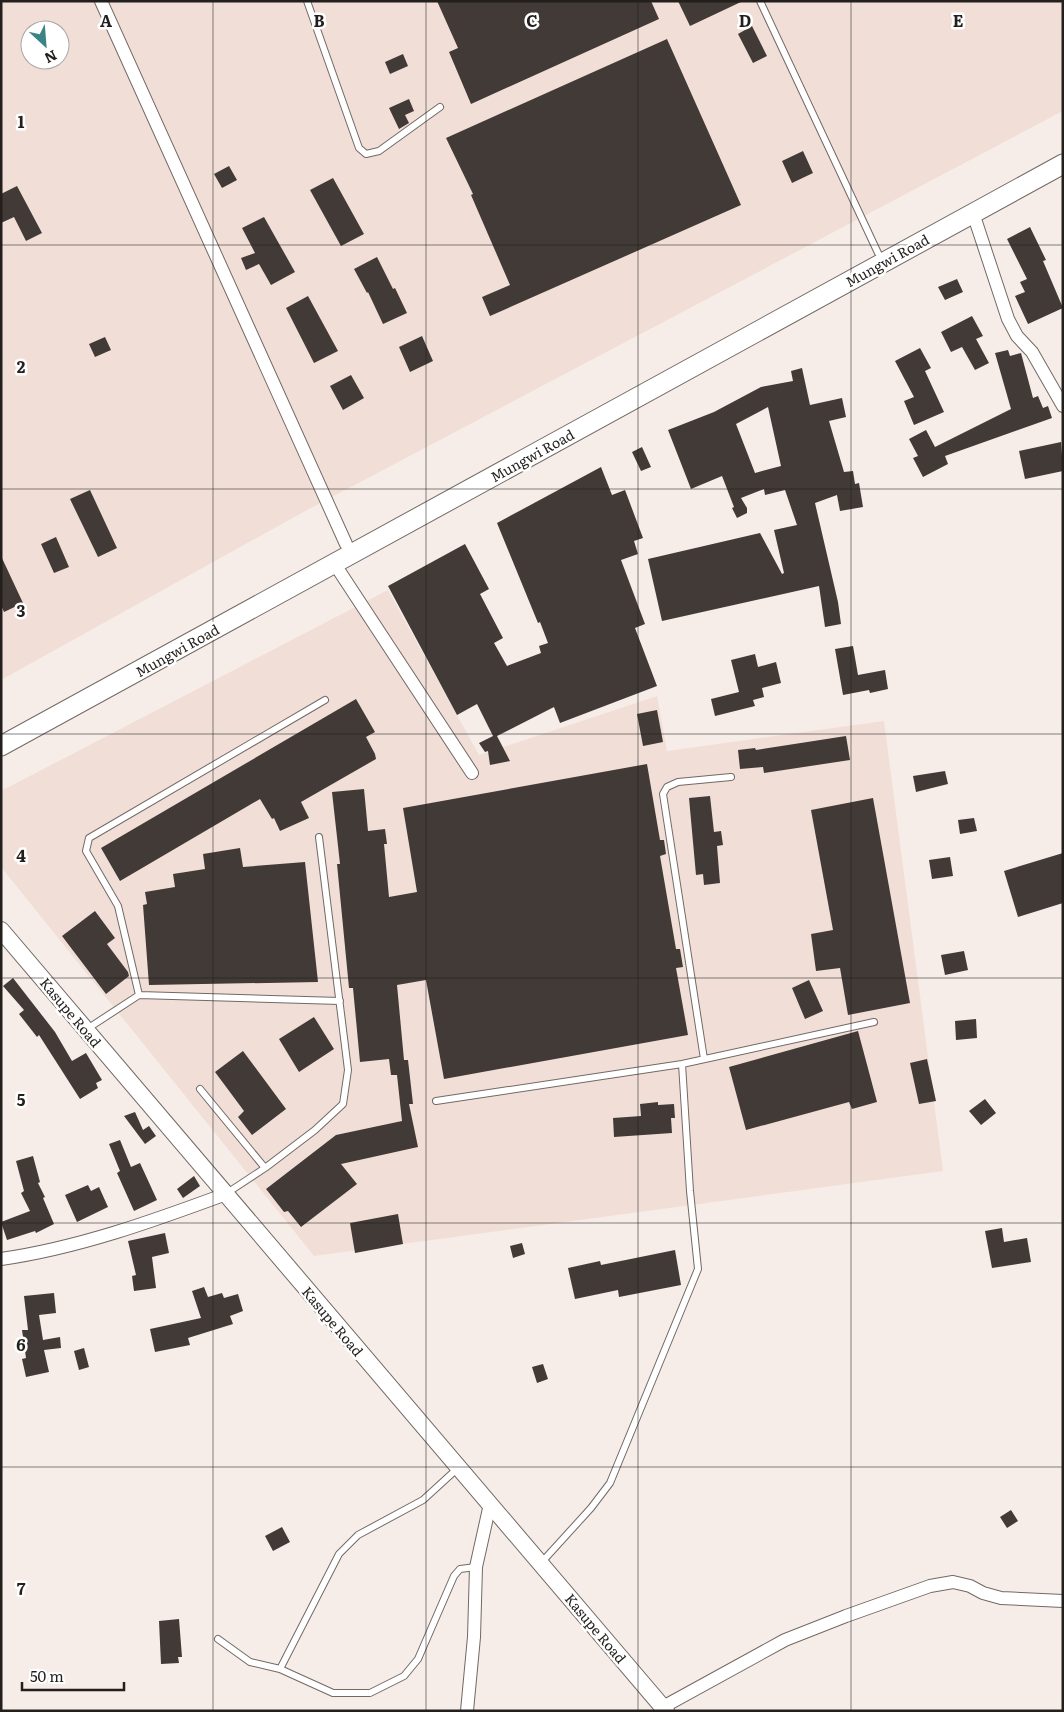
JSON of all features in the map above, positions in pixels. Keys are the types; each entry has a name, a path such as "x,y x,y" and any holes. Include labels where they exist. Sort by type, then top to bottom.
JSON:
{"main road":[{"name":"Mungwi Road","path":"1,732 878,254 1063,151"},
{"name":"Mungwi Road","path":"1,746 1063,164"}],"street":[{"path":"101,1 346,544"},
{"path":"973,213 1008,319 1017,336 1032,352 1063,406"},
{"path":"334,563 472,773"},
{"name":"Kasupe Road","path":"1,930 665,1709"},
{"path":"1,1260 56,1249 133,1227 226,1194"},
{"path":"467,1711 474,1637 476,1567 490,1504"},
{"path":"665,1709 785,1640 930,1586 953,1582 970,1586 983,1593 1001,1598 1063,1601"}],"lane":[{"path":"307,1 359,148 366,154 379,151 440,107"},
{"path":"760,1 878,254"},
{"path":"139,995 118,906 86,851 89,838 325,700"},
{"path":"704,1059 663,794 667,787 678,782 731,777"},
{"path":"226,1194 315,1130 343,1104 348,1070 319,837"},
{"path":"86,1030 139,995 340,1001"},
{"path":"436,1101 682,1064 874,1022"},
{"path":"541,1563 591,1508 610,1482 698,1269 690,1191 682,1064"},
{"path":"200,1089 264,1168"},
{"path":"280,1669 340,1554 358,1535 423,1500 459,1468"},
{"path":"218,1639 250,1662 280,1669 333,1693 370,1694 404,1676 418,1659 454,1576 460,1569 476,1567"}],"shaded area":[{"path":"1,1 1063,1 1063,111 298,515 1,680"},
{"path":"388,590 479,755 657,696 667,751 884,721 943,1171 314,1256 1,867 1,791"}],"building":[{"path":"437,1 651,1 659,19 471,104 449,52 458,48"},
{"path":"678,1 743,1 690,26"},
{"path":"752,26 767,56 753,63 738,34"},
{"path":"667,39 741,205 490,316 482,297 510,285 471,195 473,194 446,138"},
{"path":"403,54 408,66 390,74 385,62"},
{"path":"409,99 414,111 405,115 409,123 399,129 389,108"},
{"path":"803,151 813,173 792,183 782,161"},
{"path":"229,166 237,180 222,188 214,174"},
{"path":"333,178 364,234 341,246 310,190"},
{"path":"17,186 42,233 26,241 14,217 1,223 1,194"},
{"path":"264,217 295,272 271,285 259,264 246,270 241,258 255,253 242,228"},
{"path":"1030,227 1046,260 1043,261 1063,308 1028,324 1015,296 1025,292 1020,282 1027,279 1007,239"},
{"path":"377,257 407,313 383,324 368,292 354,269"},
{"path":"957,279 963,292 945,300 938,287"},
{"path":"308,296 338,351 314,363 286,308"},
{"path":"972,316 983,336 976,339 989,363 975,370 962,347 951,352 941,332"},
{"path":"422,336 433,361 410,372 399,347"},
{"path":"105,337 111,350 95,357 89,344"},
{"path":"920,348 931,368 925,371 944,412 914,425 904,401 914,397 895,361"},
{"path":"1008,350 1010,356 1021,353 1033,398 1038,396 1043,408 1048,406 1052,418 945,456 948,464 923,477 913,458 918,456 909,439 926,430 935,447 1011,409 995,353"},
{"path":"802,368 810,405 842,398 846,417 829,421 844,472 853,471 855,484 859,483 863,507 840,511 837,495 815,503 838,602 841,624 825,627 819,586 662,621 648,559 760,533 782,574 784,573 774,530 797,525 785,490 765,495 764,489 741,498 747,508 747,513 737,518 722,476 691,489 668,430 714,412 761,387 793,381 791,371","holes":["768,407 781,466 755,473 736,424"]},
{"path":"351,375 364,398 343,410 330,386"},
{"path":"1061,442 1063,471 1025,479 1019,451"},
{"path":"642,447 651,467 641,471 632,452"},
{"path":"601,467 612,495 625,490 643,538 634,541 638,554 621,560 645,624 635,628 657,686 560,723 554,707 497,736 510,761 490,765 488,751 485,752 479,743 493,736 477,704 457,715 388,586 465,544 489,589 480,594 503,638 494,643 507,666 541,653 539,646 548,643 497,523"},
{"path":"90,490 117,548 98,557 70,499"},
{"path":"56,537 69,567 54,573 41,544"},
{"path":"1,556 23,603 4,612 1,605"},
{"path":"853,646 858,675 885,670 888,689 870,693 869,690 843,695 835,649"},
{"path":"755,654 758,667 776,662 781,683 762,688 764,697 753,700 755,706 715,716 711,699 739,692 731,660"},
{"path":"356,699 375,732 366,737 376,759 301,802 309,818 280,831 274,818 272,819 260,799 120,881 101,848"},
{"path":"657,710 663,742 643,746 637,714"},
{"path":"846,736 850,760 764,773 763,767 740,769 738,750 755,748 756,750"},
{"path":"647,764 660,840 664,840 666,854 660,856 676,949 680,949 683,967 676,968 688,1035 444,1079 426,980 397,985 404,1060 408,1060 413,1104 409,1104 418,1147 341,1164 357,1184 301,1227 288,1211 284,1212 266,1189 336,1135 402,1121 397,1075 391,1075 389,1059 360,1062 353,988 349,988 337,864 340,864 332,792 364,789 368,831 385,829 387,844 384,844 389,897 417,892 403,808"},
{"path":"945,771 948,784 916,792 913,776"},
{"path":"710,796 714,832 721,831 723,845 717,846 720,883 704,885 703,874 696,875 689,798"},
{"path":"873,798 910,1003 848,1015 840,968 816,971 811,934 833,930 811,810"},
{"path":"974,818 977,831 960,834 958,820"},
{"path":"240,848 243,867 305,862 318,982 149,985 143,905 147,904 145,892 175,887 173,874 205,869 203,854"},
{"path":"1063,853 1063,903 1018,917 1004,871"},
{"path":"950,857 953,876 932,879 929,860"},
{"path":"95,911 115,938 107,944 129,976 106,994 62,936"},
{"path":"964,951 968,970 945,975 941,955"},
{"path":"13,978 55,1032 72,1061 86,1053 102,1080 96,1083 98,1088 80,1099 39,1035 37,1037 19,1014 24,1010 3,986"},
{"path":"809,980 823,1011 805,1019 792,988"},
{"path":"314,1017 334,1049 299,1072 279,1039"},
{"path":"976,1019 977,1038 956,1040 955,1021"},
{"path":"858,1031 877,1102 852,1109 849,1102 746,1130 729,1067"},
{"path":"243,1051 286,1109 252,1135 238,1117 244,1111 215,1072"},
{"path":"927,1059 936,1101 919,1104 910,1063"},
{"path":"985,1099 996,1113 981,1125 969,1111"},
{"path":"658,1102 658,1105 674,1104 675,1118 671,1118 672,1133 614,1137 613,1118 641,1116 640,1104"},
{"path":"135,1112 143,1130 149,1126 156,1136 145,1144 124,1116"},
{"path":"120,1140 131,1167 140,1163 157,1200 134,1211 117,1173 120,1171 109,1144"},
{"path":"33,1156 40,1182 38,1183 54,1224 36,1233 35,1231 7,1240 1,1222 30,1211 21,1193 24,1191 16,1161"},
{"path":"194,1176 200,1186 183,1198 177,1189"},
{"path":"88,1185 91,1191 99,1187 108,1207 77,1222 65,1195"},
{"path":"398,1214 403,1244 355,1253 350,1223"},
{"path":"1002,1228 1004,1242 1027,1238 1031,1262 992,1268 985,1231"},
{"path":"165,1233 169,1253 152,1257 156,1288 134,1291 132,1276 136,1275 128,1241"},
{"path":"522,1243 525,1254 513,1258 510,1246"},
{"path":"675,1250 681,1285 619,1297 618,1290 575,1299 568,1268 600,1261 601,1265"},
{"path":"204,1287 208,1297 222,1293 224,1298 238,1294 243,1311 230,1316 233,1324 188,1338 190,1345 155,1352 150,1329 201,1318 192,1291"},
{"path":"54,1293 56,1313 39,1315 43,1340 60,1337 61,1348 44,1350 49,1372 26,1377 22,1359 26,1358 22,1330 28,1330 24,1296"},
{"path":"84,1348 89,1367 79,1370 74,1351"},
{"path":"543,1364 548,1379 537,1383 532,1367"},
{"path":"1011,1510 1018,1521 1007,1528 1000,1517"},
{"path":"282,1527 290,1542 273,1551 265,1536"},
{"path":"179,1619 182,1657 178,1657 179,1663 161,1664 159,1621"}]}
